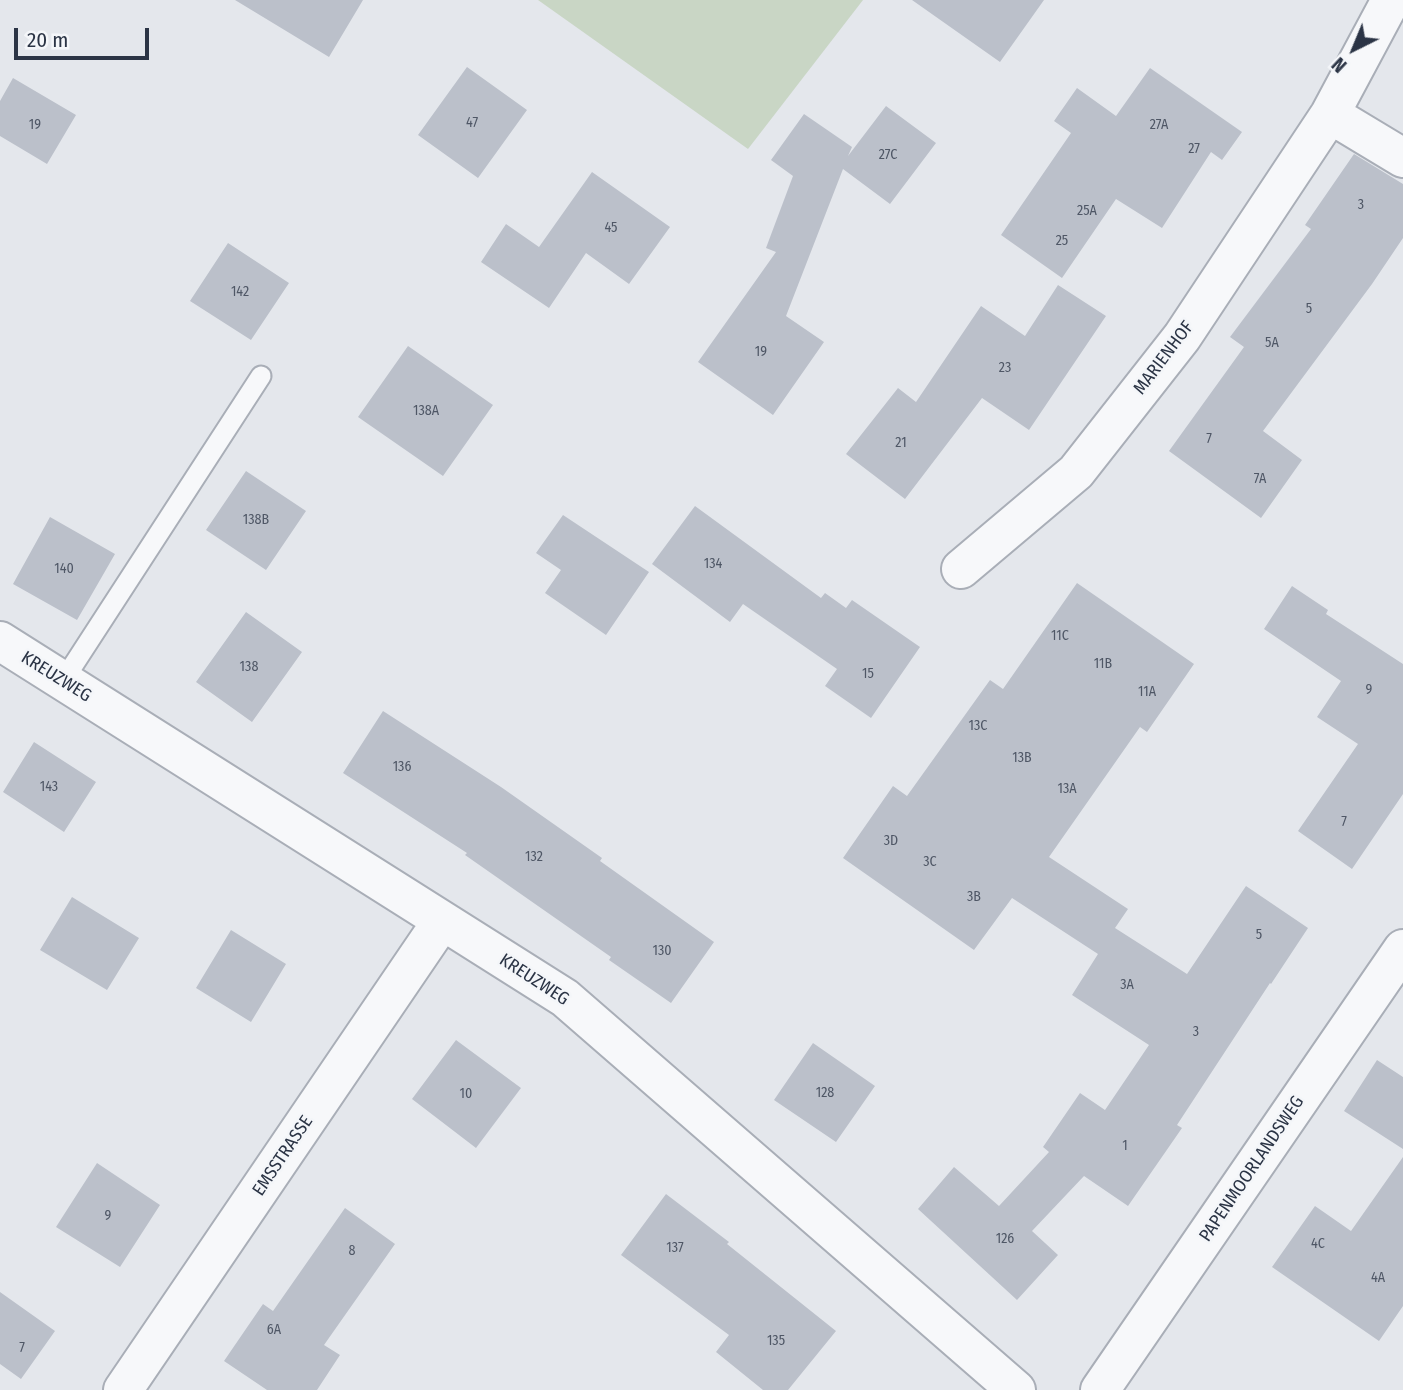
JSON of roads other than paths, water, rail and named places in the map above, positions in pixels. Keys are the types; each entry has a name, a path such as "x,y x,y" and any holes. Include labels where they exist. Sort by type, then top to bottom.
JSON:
{"street":[{"name":"MARIENHOF","path":"961,569 1076,472 1182,337 1330,114 1391,0"},
{"path":"1330,114 1403,158"},
{"name":"KREUZWEG","path":"0,641 565,998 1016,1390"},
{"name":"EMSSTRASSE","path":"123,1390 442,921"},
{"name":"PAPENMOORLANDSWEG","path":"1100,1390 1403,949"}],"lane":[{"path":"63,681 261,376"}]}
